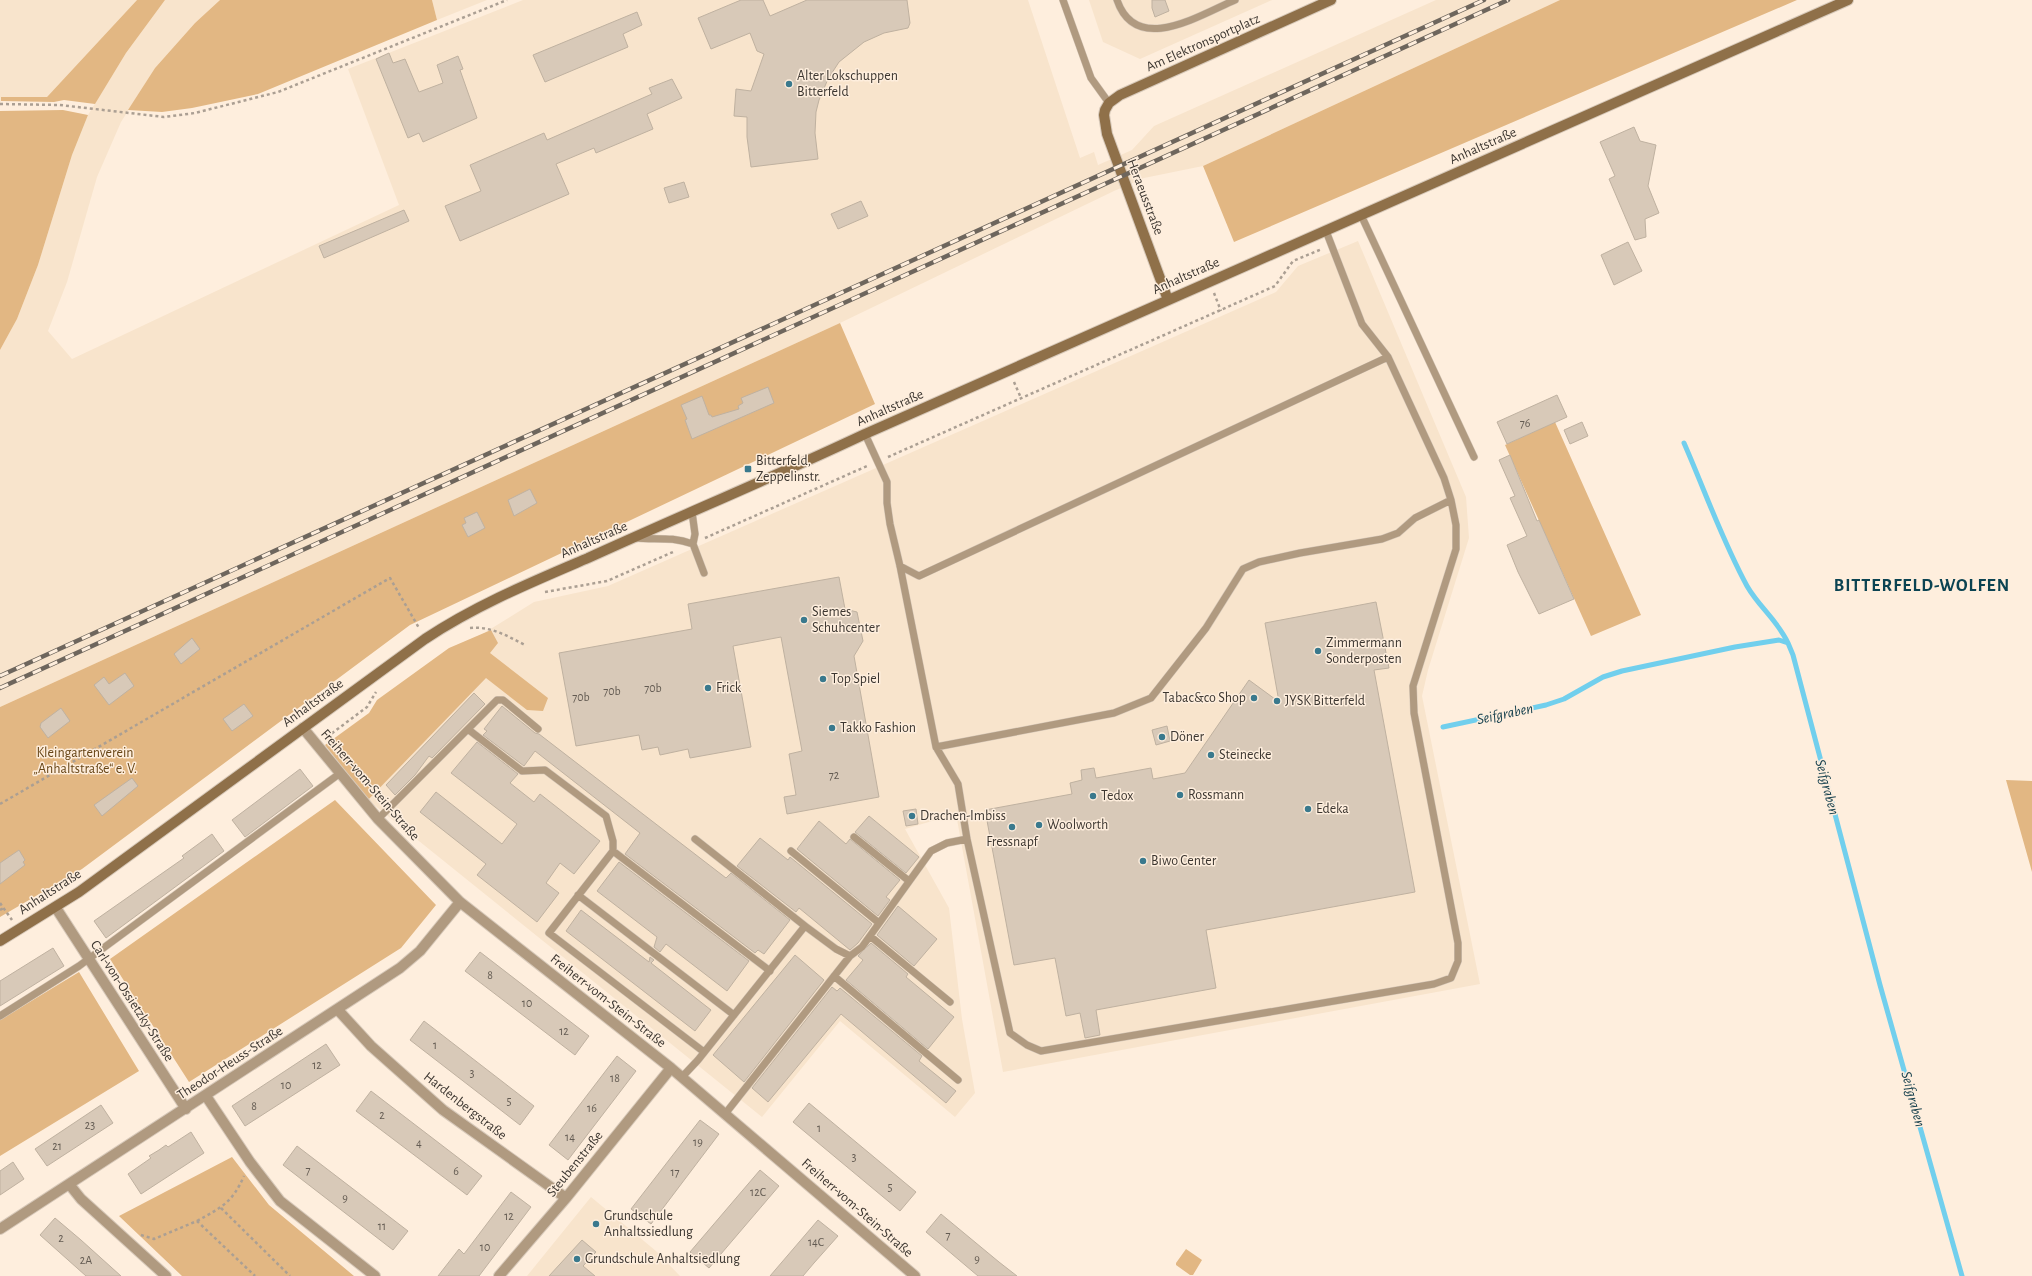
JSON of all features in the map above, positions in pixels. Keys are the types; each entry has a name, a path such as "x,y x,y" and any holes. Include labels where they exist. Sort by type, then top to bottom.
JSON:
{"street":[{"name":"Am Elektronsportplatz","path":"1109,104 1120,95 1331,0"},
{"name":"Anhaltstraße","path":"0,941 56,908 425,639 460,617 488,602 1848,0"},
{"name":"Heraeusstraße","path":"1109,104 1104,115 1110,145 1168,300"},
{"name":"Freiherr-vom-Stein-Straße","path":"303,728 315,745 378,819 460,902 682,1077 915,1276"},
{"name":"Theodor-Heuss-Straße","path":"0,1229 338,1010 400,968 415,955 460,902"},
{"name":"Carl-von-Ossietzky-Straße","path":"56,908 186,1109"},
{"name":"Hardenbergstraße","path":"338,1010 371,1046 443,1110 566,1198"},
{"name":"Steubenstraße","path":"499,1276 566,1198 671,1068"},
{"path":"206,1096 250,1162 280,1201 375,1276"},
{"path":"69,1184 81,1199 114,1227 166,1276"}],"lane":[{"path":"1063,0 1091,78 1109,104"},
{"path":"1117,0 1126,17 1138,26 1151,29 1171,28 1235,0"},
{"path":"1361,215 1474,457"},
{"path":"865,434 887,482 887,503 936,748 958,784 968,839 1010,1033 1026,1045 1042,1051 1434,984 1451,978 1458,961 1458,943 1414,713 1413,686 1456,549 1456,525 1452,500 1444,478 1388,356 1362,324 1326,231"},
{"path":"900,566 919,576 1388,356"},
{"path":"936,748 1114,713 1151,698 1206,628 1243,569 1259,562 1300,553 1382,539 1398,533 1415,518 1452,500"},
{"path":"692,512 695,534 693,544 704,573"},
{"path":"633,538 670,538 693,544"},
{"path":"378,819 469,730 497,700 502,700 538,729"},
{"path":"469,730 522,771 545,770 606,816 613,841 613,851 549,933 704,1052"},
{"path":"0,1016 88,959 339,774"},
{"path":"854,837 909,882"},
{"path":"695,839 805,926 836,949 850,956"},
{"path":"726,1114 850,956 862,947 931,851 948,843 968,839"},
{"path":"613,851 770,971"},
{"path":"791,851 879,923"},
{"path":"578,895 734,1015"},
{"path":"682,1077 770,971 805,926"},
{"path":"870,936 950,1002"},
{"path":"834,976 958,1080"}],"path":[{"path":"0,104 60,105 164,117 195,113 278,92 508,0"},
{"path":"542,593 607,581 1221,311 1275,286 1293,261 1332,244"},
{"path":"1209,282 1221,311"},
{"path":"1010,370 1021,398"},
{"path":"0,804 390,578 425,639"},
{"path":"471,623 467,627 481,627 495,630 525,645"},
{"path":"315,745 367,707 378,690"},
{"path":"0,903 19,930"},
{"path":"0,910 4,908"},
{"path":"114,1227 154,1239 197,1221 221,1208 236,1193 250,1162"},
{"path":"221,1208 290,1276"},
{"path":"197,1221 255,1276"}],"shaded area":[{"path":"0,0 137,0 47,97 1,97 0,107"},
{"path":"165,0 220,0 195,23 155,68 121,122 97,177 67,282 48,331 72,359 399,205 348,69 523,0 1028,0 1080,158 1094,152 1098,165 1132,150 1154,126 1436,0 1560,0 1203,166 1144,178 1114,191 840,323 0,707 0,350 17,319 38,265 72,155 88,115 126,53"},
{"path":"432,0 487,0 437,20"},
{"path":"1089,0 1272,0 1140,59 1103,42"},
{"path":"1358,241 1466,497 1469,538 1428,670 1422,696 1480,984 1003,1072 956,814 905,829 949,908 962,1019 975,1093 955,1117 840,1021 762,1117 368,800 485,678 455,651 534,602 608,586 1276,292 1298,266"},
{"name":"Grundschule Anhaltssiedlung","path":"591,1197 656,1251 680,1276 527,1276"}],"green space":[{"path":"137,0 165,0 126,53 95,104 64,100 54,102 1,101 1,97 47,97"},
{"path":"220,0 432,0 437,20 258,94 192,108 162,112 128,110 155,68 195,23"},
{"path":"1560,0 1797,0 1234,242 1203,166"},
{"path":"63,110 88,115 72,155 38,265 17,319 0,350 0,111"},
{"name":"Kleingartenverein „Anhaltstraße“ e. V.","path":"840,323 875,404 410,625 82,869 0,917 0,707"},
{"path":"1555,422 1641,615 1591,636 1505,445"},
{"path":"491,630 498,643 490,653 548,698 543,711 527,710 486,678 368,800 325,745 369,713 377,700 449,648"},
{"path":"2006,780 2032,781 2032,872"},
{"path":"335,800 436,905 401,948 189,1082 110,959"},
{"path":"79,972 139,1071 0,1156 0,1020"},
{"path":"232,1157 269,1205 354,1276 182,1276 119,1216"},
{"path":"1186,1249 1202,1260 1193,1275 1190,1275 1176,1265"}],"building":[{"name":"Alter Lokschuppen Bitterfeld","path":"741,0 763,0 770,16 807,0 907,0 910,23 908,28 884,33 864,42 839,62 828,79 819,100 816,112 815,133 818,159 751,167 747,137 747,117 734,116 736,89 751,91 764,54 757,51 750,33 711,49 698,18"},
{"path":"1152,0 1165,0 1169,11 1155,17 1152,8"},
{"path":"637,12 642,25 623,34 628,47 545,82 533,55"},
{"path":"389,53 393,63 405,59 419,92 443,83 437,65 458,56 463,69 460,70 477,118 423,142 419,133 408,138 376,59"},
{"path":"672,79 682,98 647,114 653,129 596,153 594,148 556,164 569,194 460,241 445,206 481,191 470,165 544,133 547,140 652,94 649,88"},
{"path":"1634,127 1640,141 1656,145 1648,186 1659,213 1645,219 1646,237 1635,240 1609,179 1615,176 1600,142"},
{"path":"684,182 689,197 669,203 664,188"},
{"path":"861,201 868,216 838,229 831,214"},
{"path":"404,210 409,221 324,258 319,246"},
{"path":"1628,242 1642,271 1614,285 1601,255"},
{"path":"768,387 774,403 692,439 685,420 687,419 681,405 702,396 709,415 712,417 739,409 738,406 743,403 741,398"},
{"path":"1557,395 1567,417 1507,444 1497,422"},
{"path":"1582,422 1588,436 1570,444 1564,430"},
{"path":"1510,455 1537,521 1539,520 1574,599 1539,614 1518,572 1507,545 1527,536 1510,498 1515,496 1499,460"},
{"path":"530,489 537,503 514,516 508,500"},
{"path":"477,512 485,528 468,537 462,525 466,523 464,518"},
{"path":"839,577 845,609 857,612 863,641 854,656 879,797 787,814 784,797 796,795 789,754 802,751 781,637 733,646 751,747 690,758 688,749 660,755 658,747 642,750 639,735 576,746 559,653 692,629 688,604"},
{"name":"Biwo Center","path":"1376,602 1389,668 1374,670 1415,892 1206,930 1216,988 1096,1010 1100,1035 1085,1038 1080,1013 1066,1016 1055,958 1014,965 985,810 1072,794 1070,783 1082,780 1081,770 1094,768 1096,778 1151,768 1153,779 1185,773 1249,680 1279,702 1265,623"},
{"path":"192,638 200,649 181,664 174,654"},
{"path":"125,673 134,686 109,705 94,685 104,677 109,684"},
{"path":"474,693 485,704 432,758 429,756 415,775 395,795 386,785"},
{"path":"244,704 253,716 232,731 223,719"},
{"path":"502,706 535,733 539,734 726,878 731,873 790,920 764,954 758,950 755,953 625,854 640,833 535,751 524,766 483,735 487,731 484,729"},
{"path":"61,708 70,721 48,738 40,727 41,723"},
{"name":"Döner","path":"1167,726 1170,741 1156,745 1152,730"},
{"path":"477,742 518,774 510,783 534,802 540,794 600,841 574,874 560,863 546,883 559,893 537,922 477,875 486,864 420,812 436,792 502,844 517,824 451,773"},
{"path":"300,769 313,786 245,837 232,820"},
{"path":"132,778 138,786 102,816 94,805"},
{"name":"Drachen-Imbiss","path":"916,809 918,824 906,826 903,811"},
{"path":"869,816 919,857 906,873 855,832"},
{"path":"819,821 846,844 850,839 900,880 886,897 890,900 878,916 797,849"},
{"path":"212,834 224,851 106,938 94,921 184,858 182,856"},
{"path":"760,838 788,860 790,857 872,924 858,943 850,950 799,908 796,912 737,866"},
{"path":"19,850 25,860 23,862 25,865 0,884 0,863"},
{"path":"619,862 749,961 727,991 666,944 660,952 654,947 657,937 597,891"},
{"path":"898,906 937,939 914,966 877,935"},
{"path":"581,910 649,962 650,957 654,960 651,963 711,1010 695,1031 566,931"},
{"path":"871,943 908,974 906,977 954,1017 928,1049 846,980 863,960 858,956"},
{"path":"53,948 64,966 0,1006 0,981"},
{"path":"480,952 589,1036 575,1055 465,971"},
{"path":"795,955 824,980 744,1082 713,1055"},
{"path":"832,987 837,991 840,988 922,1056 919,1061 956,1091 946,1103 841,1014 768,1102 752,1088"},
{"path":"424,1021 534,1106 520,1125 410,1040"},
{"path":"326,1044 340,1065 245,1126 232,1106"},
{"path":"617,1056 636,1071 568,1160 549,1145"},
{"path":"371,1091 482,1176 467,1195 356,1111"},
{"path":"809,1103 916,1192 900,1211 793,1122"},
{"path":"101,1105 113,1123 47,1166 35,1149"},
{"path":"700,1120 719,1134 651,1224 631,1209"},
{"path":"191,1132 204,1153 141,1194 128,1174 151,1158 149,1156 166,1145 168,1147"},
{"path":"297,1146 408,1231 393,1250 283,1165"},
{"path":"13,1162 24,1179 0,1195 0,1171"},
{"path":"760,1170 779,1186 709,1268 690,1252"},
{"path":"511,1192 531,1207 479,1276 438,1276 459,1249 464,1254"},
{"path":"941,1214 1017,1276 978,1276 926,1232"},
{"path":"55,1218 121,1276 86,1276 40,1235"},
{"path":"818,1220 838,1236 803,1276 770,1276"},
{"name":"Grundschule Anhaltsiedlung","path":"582,1240 596,1252 583,1266 595,1276 549,1276"}],"waterway":[{"path":"1684,443 1738,569 1752,594 1779,628 1788,643"},
{"name":"Seifgraben","path":"1443,727 1546,705 1564,699 1603,677 1622,671 1735,647 1779,640 1788,643 1793,655 1880,985 1962,1276"}],"railway":[{"path":"0,676 1484,0"},
{"path":"0,688 1508,0"}],"place":[{"name":"Alter Lokschuppen Bitterfeld","path":"789,84"},
{"name":"Bitterfeld, Zeppelinstr.","path":"748,469"},
{"name":"Siemes Schuhcenter","path":"804,620"},
{"name":"Zimmermann Sonderposten","path":"1318,651"},
{"name":"Top Spiel","path":"823,679"},
{"name":"Frick","path":"708,688"},
{"name":"Tabac&co Shop","path":"1254,698"},
{"name":"JYSK Bitterfeld","path":"1277,701"},
{"name":"Takko Fashion","path":"832,728"},
{"name":"Döner","path":"1162,737"},
{"name":"Steinecke","path":"1211,755"},
{"name":"Rossmann","path":"1180,795"},
{"name":"Tedox","path":"1093,796"},
{"name":"Edeka","path":"1308,809"},
{"name":"Drachen-Imbiss","path":"912,816"},
{"name":"Woolworth","path":"1039,825"},
{"name":"Fressnapf","path":"1012,827"},
{"name":"Biwo Center","path":"1143,861"},
{"name":"Grundschule Anhaltssiedlung","path":"596,1224"},
{"name":"Grundschule Anhaltsiedlung","path":"577,1259"}],"district":[{"name":"BITTERFELD-WOLFEN","path":"1922,586"}]}
